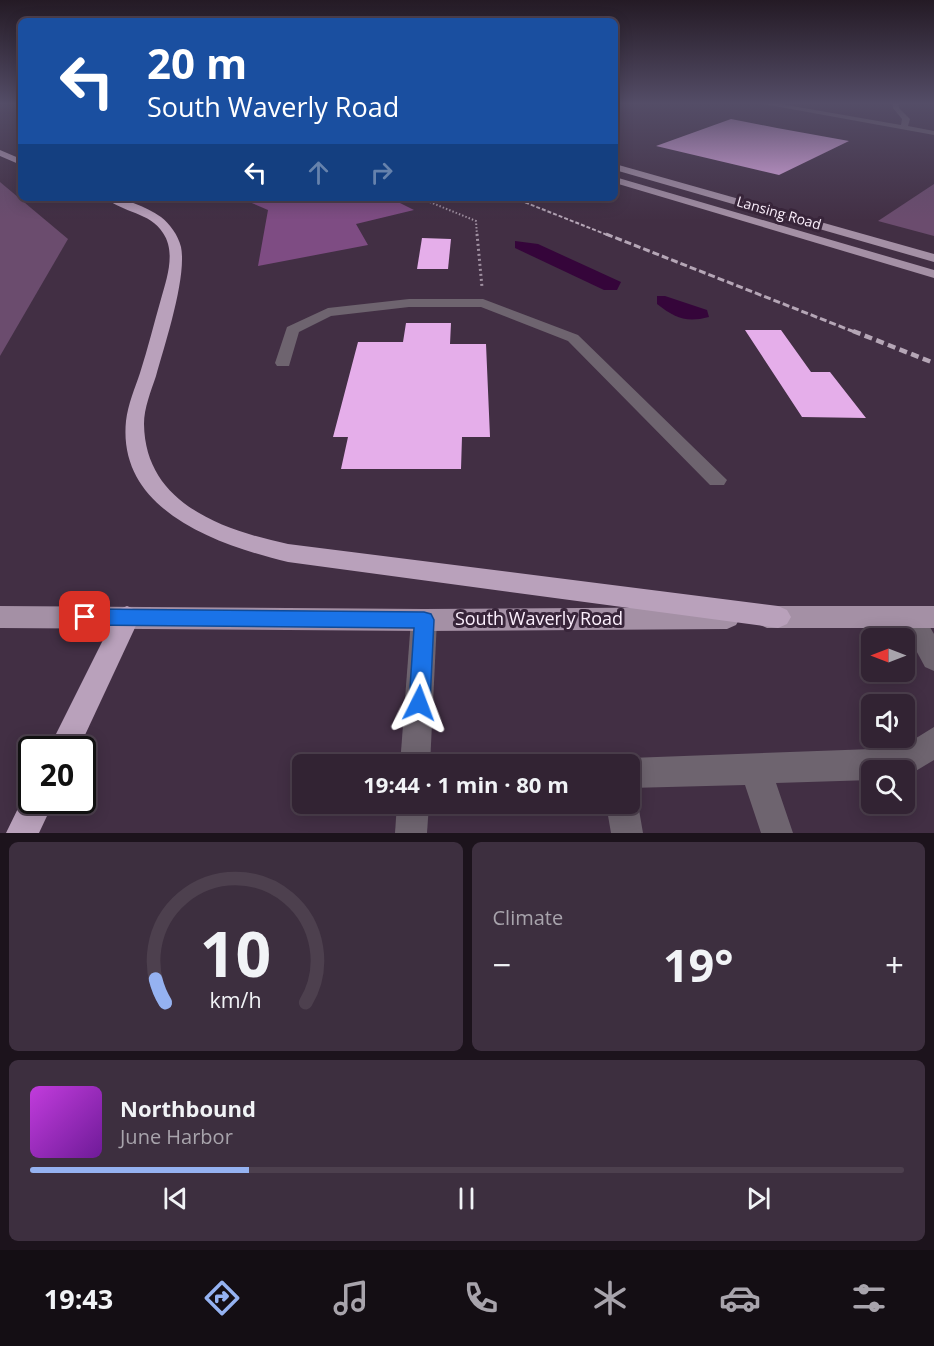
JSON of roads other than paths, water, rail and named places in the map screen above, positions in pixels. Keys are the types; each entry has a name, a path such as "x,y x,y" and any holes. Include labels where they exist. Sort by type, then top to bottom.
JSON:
{"highway":[{"path":"0,153 18,161"},
{"path":"118,201 161,221 176,244 176,266 138,407 135,437 139,462 153,485 162,497 194,520 236,540 288,553 778,617"},
{"path":"70,736 127,617"},
{"path":"22,833 32,814"}],"main road":[{"name":"Lansing Road","path":"618,169 934,258"},
{"name":"Lansing Road","path":"618,181 934,274"},
{"name":"South Waverly Road","path":"0,616 424,620 922,617"}],"street":[{"path":"283,363 292,330 328,312 409,303 483,303 573,338 717,480"},
{"path":"922,617 934,659"},
{"path":"416,754 424,620"},
{"path":"640,773 904,763 934,742"},
{"path":"755,769 777,833"},
{"path":"411,833 412,814"},
{"path":"624,814 627,833"}],"railway":[{"path":"522,201 610,236"},
{"path":"606,234 857,333"},
{"path":"853,331 934,363"}]}
